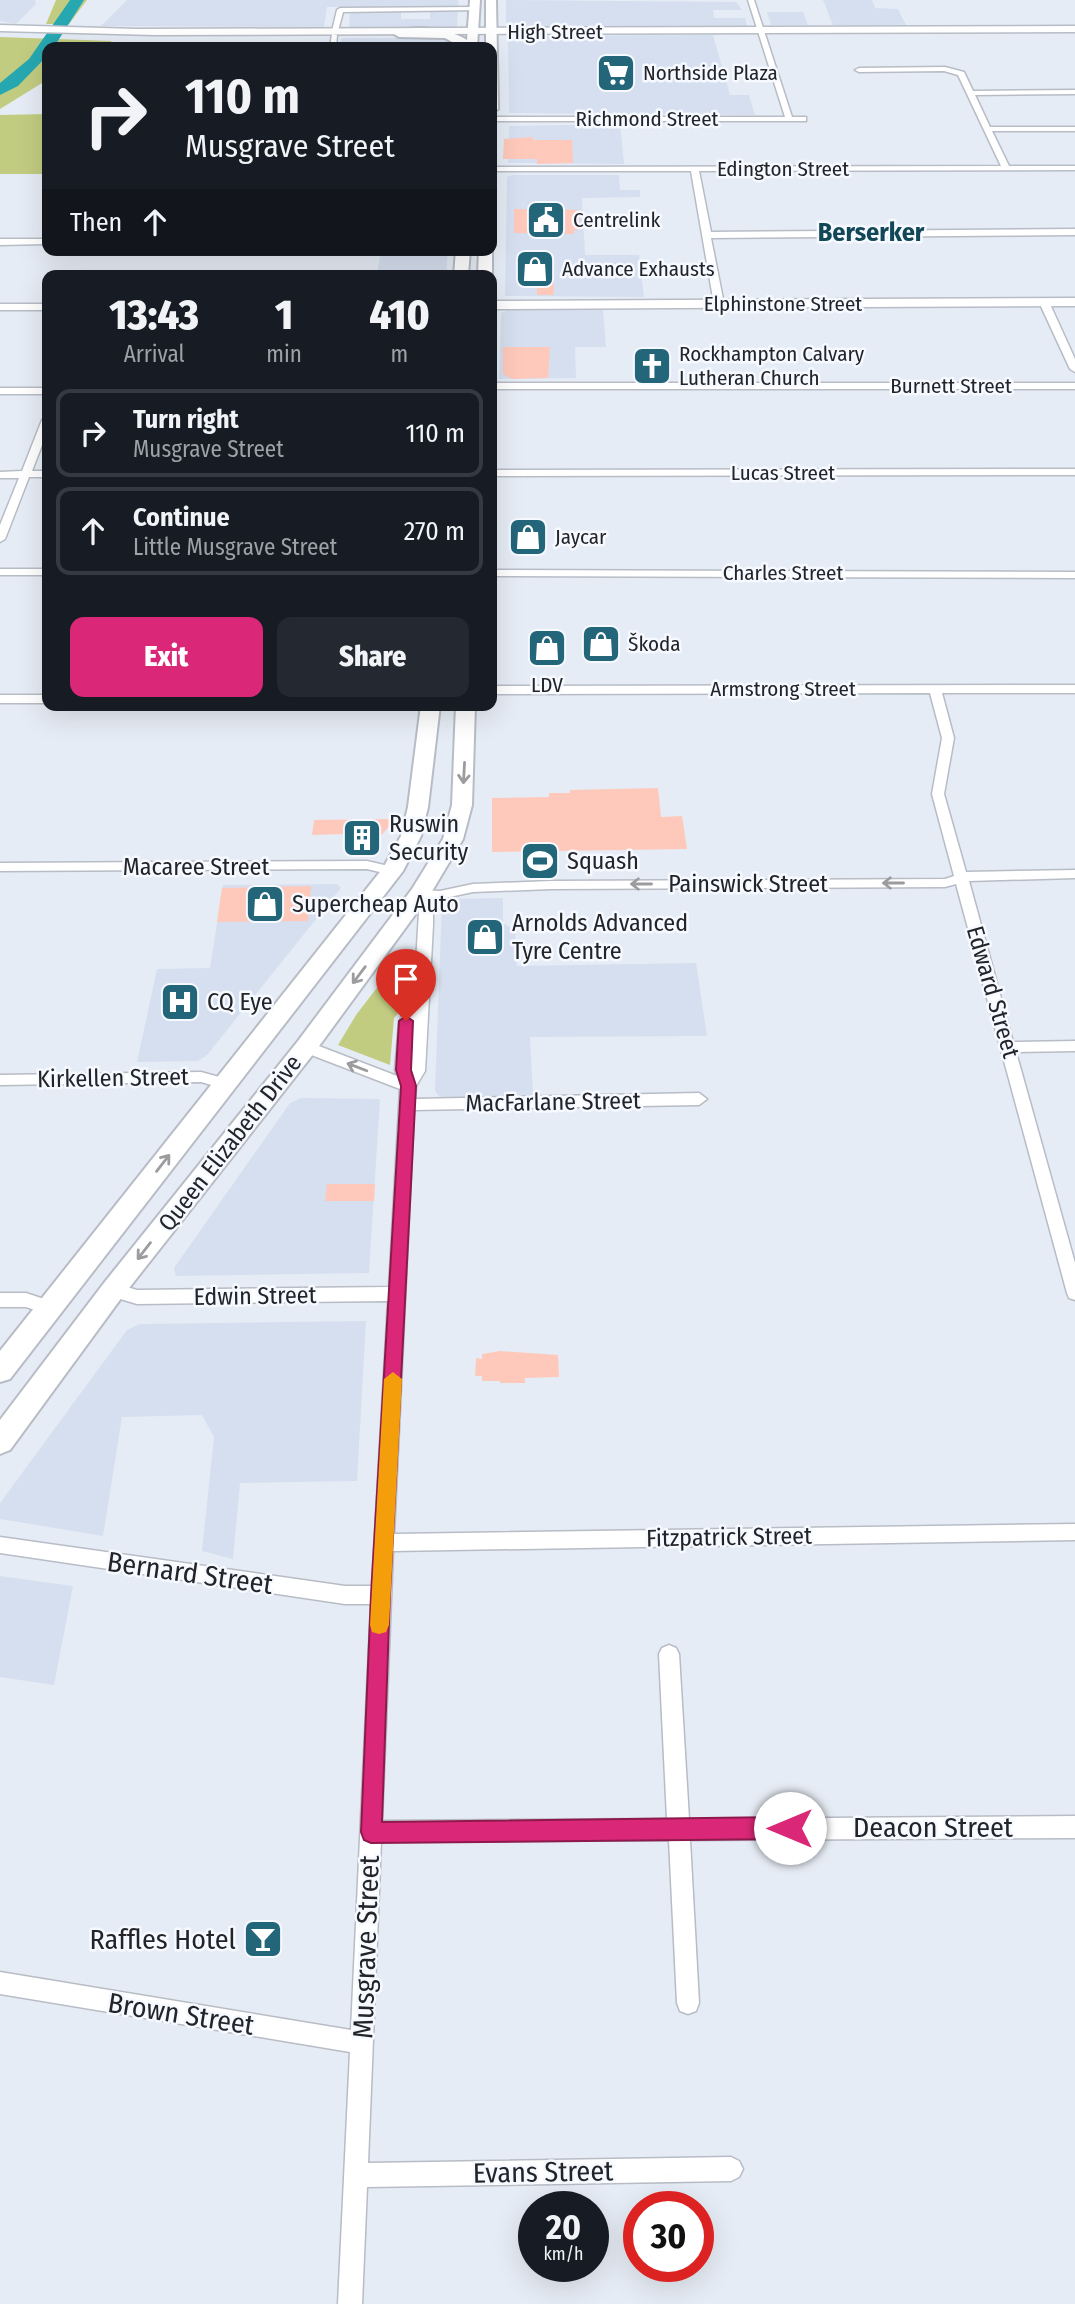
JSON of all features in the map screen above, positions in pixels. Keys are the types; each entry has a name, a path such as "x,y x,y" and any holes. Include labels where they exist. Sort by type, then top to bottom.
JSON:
{"main road":[{"path":"491,0 492,42"},
{"path":"470,42 475,5"},
{"name":"High Street","path":"0,27 399,34 472,31"},
{"name":"High Street","path":"335,33 1075,29"},
{"path":"399,34 447,36 463,42"},
{"name":"Elphinstone Street","path":"497,305 1075,302"},
{"name":"Queen Elizabeth Drive","path":"0,1371 392,871 411,836 424,772 430,711"},
{"name":"Queen Elizabeth Drive","path":"0,1442 113,1290 306,1047 418,896 453,839 462,804 466,711"}],"street":[{"path":"751,0 789,119"},
{"path":"334,42 340,10 475,5"},
{"path":"859,70 961,74 1006,168"},
{"path":"970,93 1075,92"},
{"name":"Richmond Street","path":"497,119 803,119"},
{"path":"987,129 1075,129"},
{"name":"Edington Street","path":"497,169 1075,168"},
{"path":"695,169 719,304"},
{"path":"708,235 1075,232"},
{"path":"0,242 42,242"},
{"path":"1044,302 1075,369"},
{"path":"0,307 42,307"},
{"name":"Burnett Street","path":"497,387 1075,386"},
{"path":"0,391 42,391"},
{"path":"0,539 42,434"},
{"name":"Lucas Street","path":"497,473 1075,472"},
{"path":"0,475 42,474"},
{"path":"0,572 42,572"},
{"name":"Charles Street","path":"497,573 1075,575"},
{"name":"Edward Street","path":"935,689 948,738 938,794 1071,1262 1075,1293"},
{"name":"Armstrong Street","path":"497,690 1075,689"},
{"path":"0,699 42,699"},
{"name":"Macaree Street","path":"0,867 367,865 392,871"},
{"name":"Painswick Street","path":"418,896 440,895 472,888 551,885 945,883 972,875 1075,874"},
{"name":"Musgrave Street","path":"350,2304 380,1595 408,1096 403,1070 406,1021 408,1018 421,1016 426,912 418,896"},
{"path":"1008,1047 1075,1046"},
{"path":"306,1047 408,1096"},
{"name":"Kirkellen Street","path":"0,1080 201,1077 225,1084"},
{"name":"MacFarlane Street","path":"408,1096 699,1099"},
{"name":"Edwin Street","path":"113,1290 137,1297 398,1294"},
{"path":"0,1300 26,1300 50,1308"},
{"name":"Fitzpatrick Street","path":"383,1543 1075,1532"},
{"name":"Bernard Street","path":"0,1545 345,1595 380,1595"},
{"path":"669,1654 688,2003"},
{"name":"Deacon Street","path":"371,1832 1075,1827"},
{"name":"Brown Street","path":"0,1983 362,2043"},
{"name":"Evans Street","path":"355,2175 731,2169"}],"shaded area":[{"path":"0,0 35,0 36,4 16,24 0,21"},
{"path":"127,0 458,0 459,6 327,7 324,27 101,26"},
{"path":"506,0 736,2 742,10 713,10 714,18 745,18 747,26 516,26 506,23"},
{"path":"823,0 872,0 875,8 898,9 906,25 833,25"},
{"path":"430,11 458,12 457,27 349,27 350,14 355,12 401,12 401,19 430,19"},
{"path":"767,12 803,12 808,25 771,25"},
{"name":"Northside Plaza","path":"713,35 730,95 749,95 755,115 509,113 508,36"},
{"path":"444,38 455,42 341,42 341,39"},
{"path":"620,124 624,164 508,163 509,126"},
{"path":"619,175 620,190 640,190 640,197 582,198 585,255 639,255 644,297 505,296 507,177"},
{"path":"380,256 448,256 446,270 378,270"},
{"path":"508,310 603,310 606,347 575,347 576,378 499,379 501,313"},
{"path":"337,884 341,888 207,1055 198,1061 137,1062 157,969 210,968 223,885"},
{"path":"503,898 503,923 515,930 517,966 696,963 707,1036 530,1037 533,1095 440,1098 435,1091 442,901"},
{"path":"301,1098 380,1099 369,1273 176,1276 174,1268 290,1103"},
{"path":"366,1321 357,1481 240,1483 233,1559 202,1551 214,1437 202,1415 122,1417 103,1536 0,1519 0,1503 127,1330 140,1324"},
{"path":"0,1576 73,1586 54,1685 0,1677"}],"green space":[{"path":"56,0 87,0 69,24 46,24"},
{"path":"0,37 112,41 42,42 42,83 0,109"},
{"path":"42,114 42,174 0,174 0,115"},
{"path":"406,950 401,1010 394,1018 390,1065 338,1045 356,1015"}],"building":[{"path":"533,137 533,140 572,140 573,163 537,164 537,159 503,159 504,139"},
{"name":"Centrelink","path":"514,209 579,210 580,230 574,230 574,234 514,233"},
{"path":"537,266 553,266 554,295 537,295"},
{"path":"503,347 550,347 548,378 512,379 503,374"},
{"name":"Jaycar","path":"517,521 539,521 540,552 516,553"},
{"path":"658,788 661,817 682,816 687,849 492,852 492,798 549,797 549,793 570,793 570,790"},
{"name":"Ruswin Security","path":"395,819 370,849 344,851 343,834 312,835 314,820"},
{"name":"Supercheap Auto","path":"311,886 308,921 217,922 222,888"},
{"path":"327,1184 375,1184 374,1201 325,1201"},
{"path":"500,1351 558,1355 559,1377 525,1378 525,1383 500,1383 482,1381 482,1376 475,1376 476,1358 482,1359 482,1354"}],"waterway":[{"path":"49,42 77,0"},
{"path":"0,90 24,73 42,51"}],"slow traffic":[{"path":"379,1625 393,1379"}],"place":[{"name":"Northside Plaza","path":"616,73"},
{"name":"Centrelink","path":"546,220"},
{"name":"Advance Exhausts","path":"535,269"},
{"name":"Rockhampton Calvary Lutheran Church","path":"652,366"},
{"name":"Jaycar","path":"528,537"},
{"name":"Škoda","path":"601,644"},
{"name":"LDV","path":"547,648"},
{"name":"Ruswin Security","path":"362,838"},
{"name":"Squash","path":"540,861"},
{"name":"Supercheap Auto","path":"265,904"},
{"name":"Arnolds Advanced Tyre Centre","path":"485,937"},
{"name":"CQ Eye","path":"180,1002"},
{"name":"Raffles Hotel","path":"263,1939"}],"district":[{"name":"Berserker","path":"871,232"}],"route":[{"path":"406,1021 403,1070 408,1086 380,1595 371,1832 790,1828"}]}
